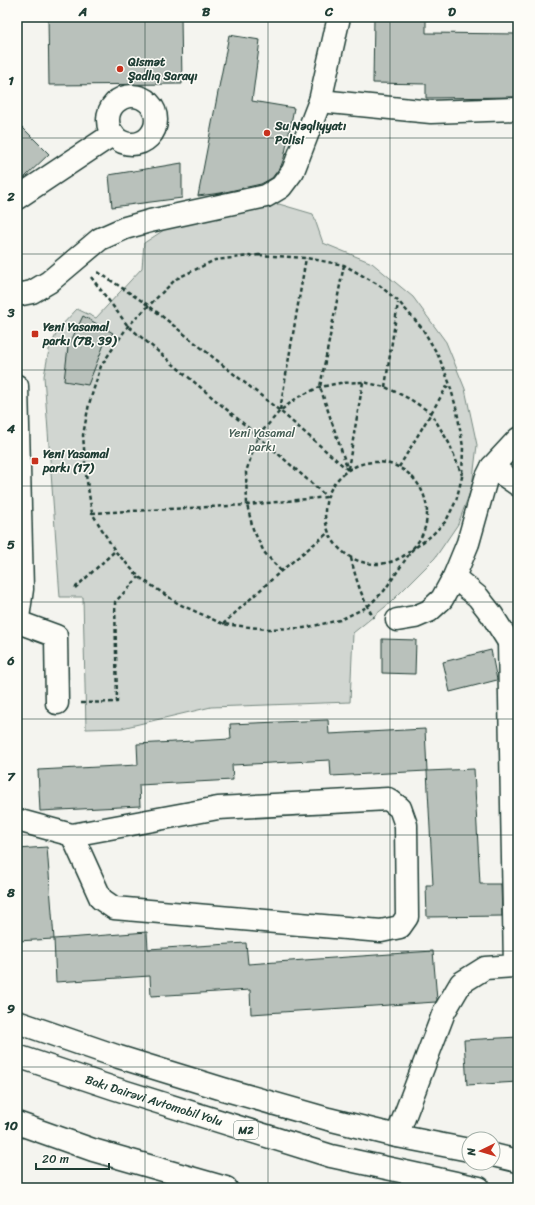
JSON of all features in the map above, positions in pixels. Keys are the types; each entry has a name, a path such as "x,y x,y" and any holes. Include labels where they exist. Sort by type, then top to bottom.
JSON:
{"main road":[{"path":"17,295 32,292 49,282 100,239 125,228 150,221 266,196 282,186 293,171 320,101 339,17"},
{"path":"320,101 431,112 518,109"},
{"path":"17,198 113,134"},
{"path":"17,386 22,589 17,624 56,636 57,703"},
{"path":"397,620 415,617 429,611 442,599 454,577 468,543 486,479 492,467 518,439"},
{"path":"492,467 518,485"},
{"path":"397,1136 444,1012 461,983 485,968 517,966 514,642 478,597 454,577"},
{"path":"17,820 72,835 218,808 388,798 400,808 406,825 407,917 400,927 381,931 114,908 101,899 72,835"},
{"path":"17,1022 119,1057 328,1119 397,1136 461,1148"},
{"name":"Bakı Dairəvi Avtomobil Yolu","path":"17,1056 113,1088 331,1156 479,1188"},
{"path":"17,1123 94,1150 226,1188"},
{"path":"501,1157 518,1160"}],"path":[{"path":"306,258 259,254 215,260 176,279 128,326 102,366 89,404 83,435 86,475 92,513 115,551 139,577 179,604 223,624 267,629 304,628 340,620 367,607 384,591 412,550 422,537 427,522 427,506 422,490 413,477 399,466 382,462 364,463 348,470 335,482 327,497 325,515 329,532 338,547 351,558 367,564 383,564 398,560 412,550 431,536 446,521 456,501 462,477 463,447 457,411 449,382 438,355 422,328 398,302 379,285 344,265 306,258"},
{"path":"280,411 306,258"},
{"path":"77,259 148,305 280,411 348,470"},
{"path":"77,259 128,326 258,436 327,497"},
{"path":"344,265 320,387 348,470"},
{"path":"385,387 398,302"},
{"path":"348,470 363,382"},
{"path":"281,571 264,552 253,530 247,505 246,472 258,436 280,411 298,397 320,387 340,383 363,382 385,387 410,399 430,413 448,443 462,477"},
{"path":"399,466 449,382"},
{"path":"92,513 247,505 327,497"},
{"path":"223,624 281,571 329,532"},
{"path":"75,588 115,551"},
{"path":"351,558 357,584 375,621 397,620"},
{"path":"57,703 117,702 115,602 139,577"}],"green space":[{"name":"Yeni Yasamal parkı","path":"279,204 313,214 323,243 372,263 413,297 446,342 465,389 477,445 472,487 458,524 435,558 390,603 353,633 350,702 211,707 122,728 86,729 83,597 60,597 44,376 49,350 59,328 77,309 96,318 142,268 144,243 167,228 226,212"}],"building":[{"path":"48,17 181,17 182,84 49,85"},
{"path":"374,17 426,17 426,33 518,34 518,97 426,98 426,84 373,83"},
{"path":"229,35 260,40 252,101 294,108 284,158 281,166 272,178 261,184 221,193 198,196"},
{"path":"17,122 49,154 17,183"},
{"path":"182,163 182,198 112,207 109,175"},
{"path":"83,316 113,333 105,342 88,385 64,381 68,347"},
{"path":"382,639 416,640 415,674 382,673"},
{"path":"491,650 497,680 450,692 443,662"},
{"path":"328,720 329,734 425,729 427,771 331,776 330,760 232,765 233,780 139,785 140,806 40,811 38,770 138,765 137,744 231,739 230,724"},
{"path":"474,769 480,884 501,884 502,916 427,917 426,885 433,885 427,771"},
{"path":"47,847 54,939 17,941 17,849"},
{"path":"147,932 148,949 246,943 248,964 433,951 437,1000 436,1002 251,1014 250,990 151,996 150,976 56,982 54,939"},
{"path":"518,1037 518,1082 467,1085 464,1040"}],"place":[{"name":"Qismət Şadlıq Sarayı","path":"120,69"},
{"name":"Su Nəqliyyatı Polisi","path":"267,133"},
{"name":"Yeni Yasamal parkı (7B, 39)","path":"35,334"},
{"name":"Yeni Yasamal parkı (17)","path":"35,461"}]}
